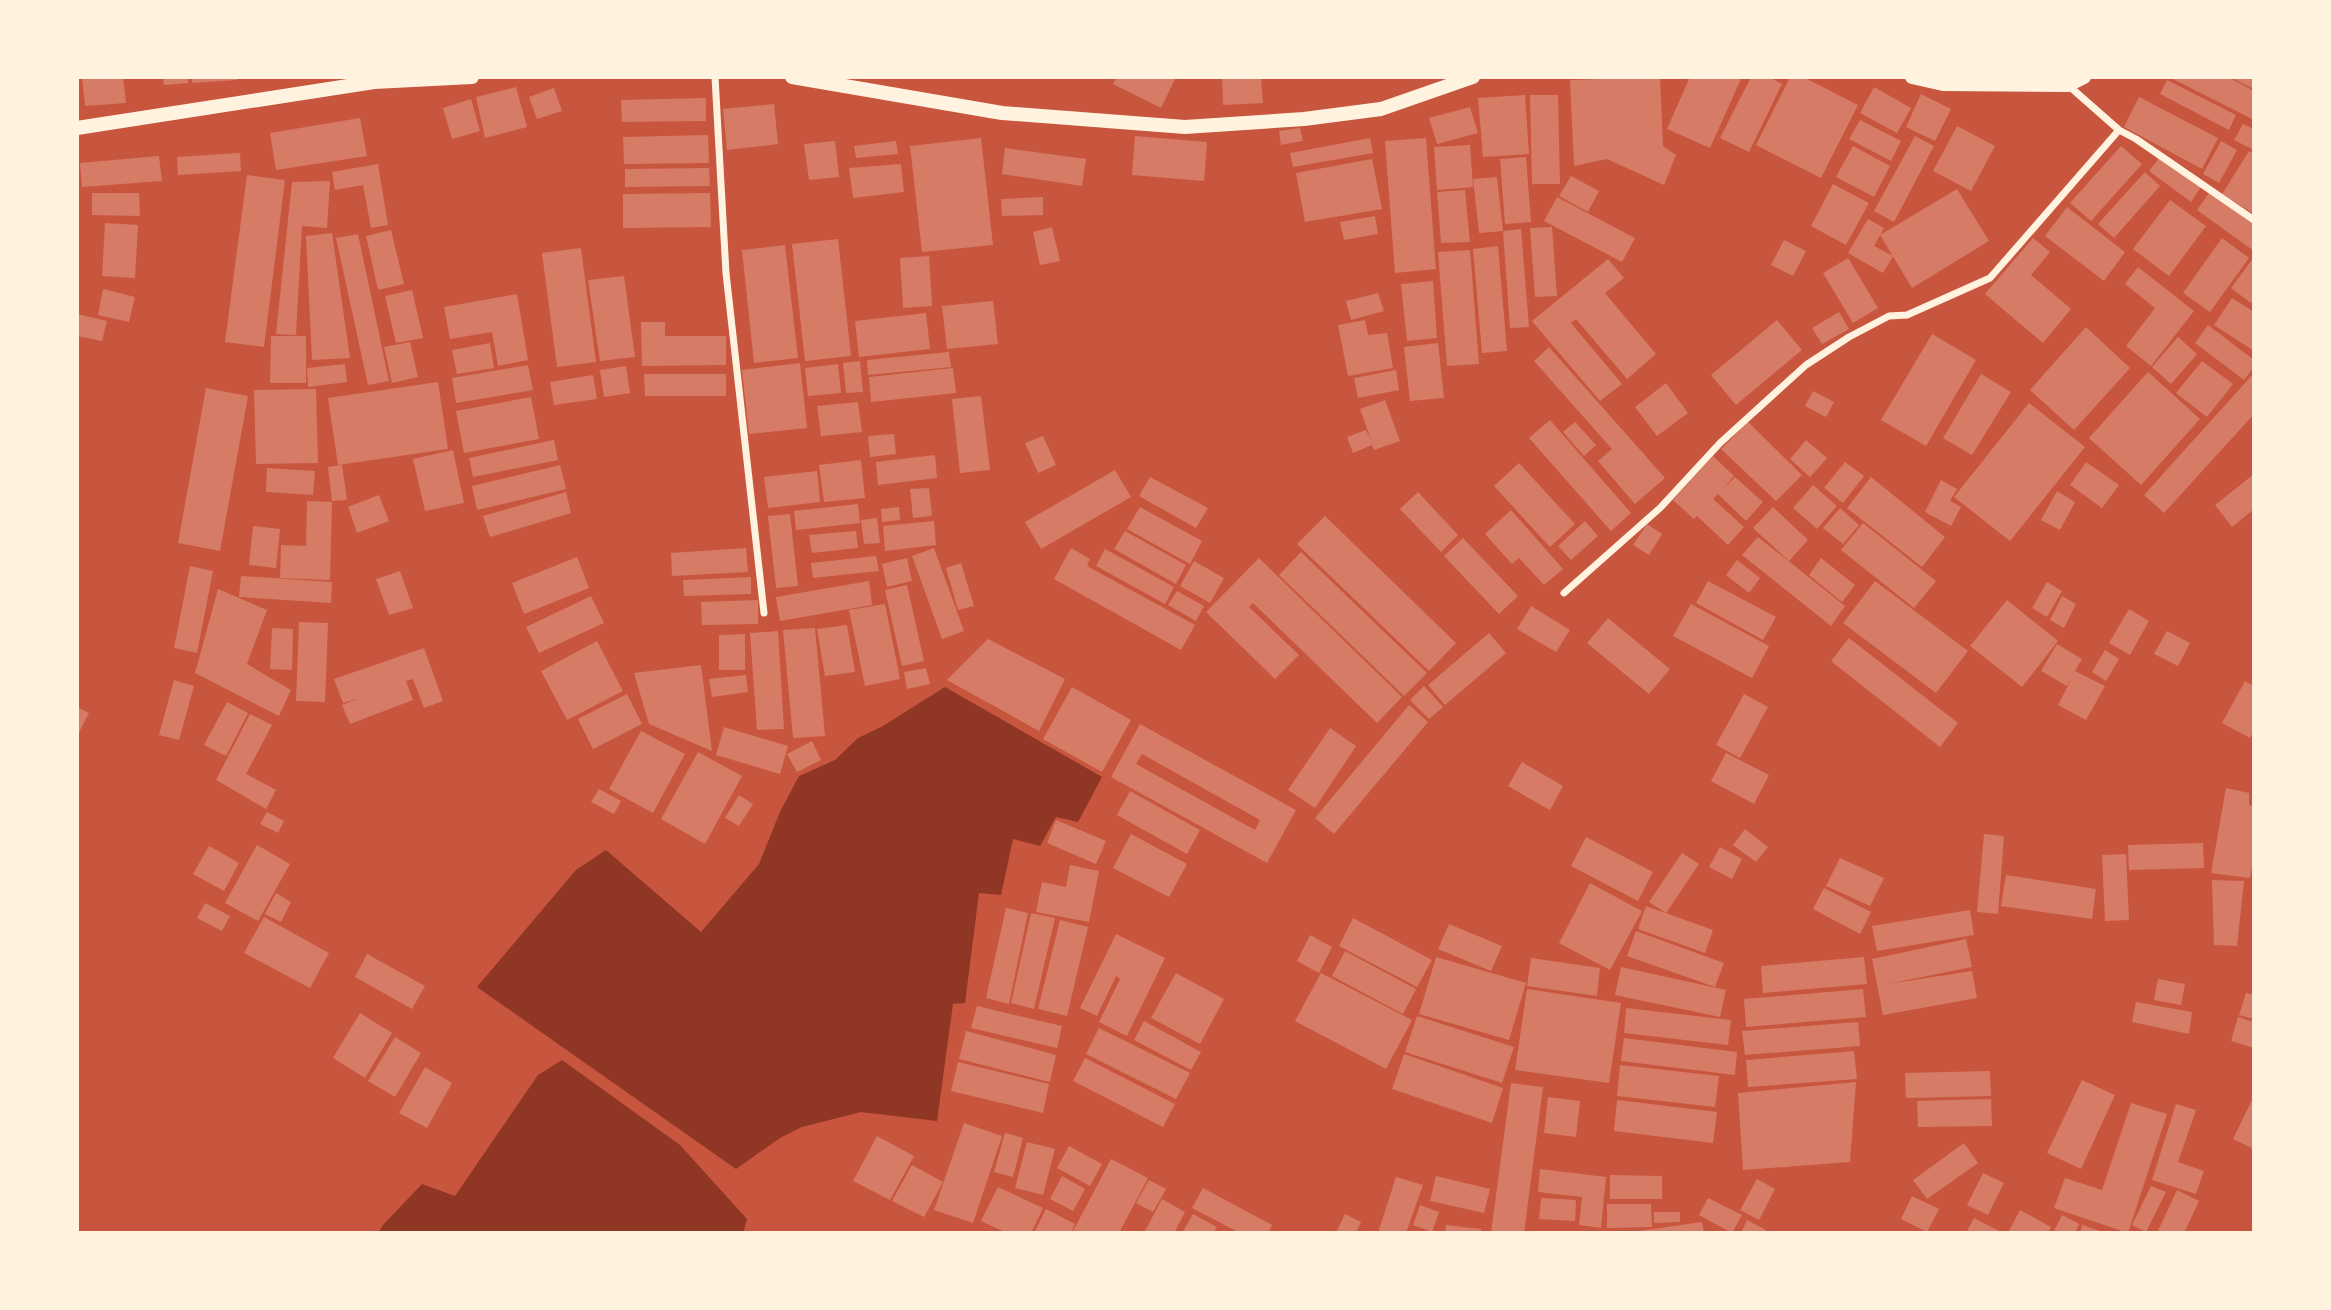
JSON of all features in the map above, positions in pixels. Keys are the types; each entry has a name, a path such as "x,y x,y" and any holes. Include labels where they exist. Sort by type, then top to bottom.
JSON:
{"main road":[{"path":"77,128 374,82 472,77"},
{"path":"792,77 1002,113 1185,127 1304,119 1381,109 1473,77"},
{"path":"1912,77 1943,84 2068,85 2084,77"}],"street":[{"path":"715,77 726,273 764,613"},
{"path":"2068,85 2119,130 2254,220"},
{"path":"1564,593 1660,508 1720,443 1806,365 1849,337 1889,316 1907,315 1990,278 2119,130"}],"shaded area":[{"path":"945,687 1102,777 1078,822 1056,817 1040,846 1013,839 1001,895 979,893 965,1003 953,1004 937,1121 861,1112 802,1127 780,1138 736,1169 477,987 576,870 606,850 701,932 759,864 780,812 799,776 835,760 858,738 883,726"},
{"path":"562,1060 680,1145 747,1219 743,1233 378,1233 422,1184 455,1196 538,1075"}],"building":[{"path":"82,77 123,77 126,103 85,106"},
{"path":"163,77 188,77 188,83 164,85"},
{"path":"192,77 237,77 237,80 192,83"},
{"path":"1117,77 1176,77 1161,108 1113,84"},
{"path":"1222,77 1261,77 1263,103 1223,105"},
{"path":"1660,77 1663,146 1676,155 1664,185 1607,159 1574,166 1570,80"},
{"path":"1690,77 1741,79 1710,148 1667,129"},
{"path":"1751,77 1769,77 1782,84 1749,152 1720,138"},
{"path":"1790,77 1803,77 1858,105 1821,178 1756,145"},
{"path":"2169,77 2228,77 2254,91 2254,120"},
{"path":"2230,77 2254,77 2254,89"},
{"path":"2167,80 2236,115 2229,130 2160,94"},
{"path":"516,87 527,127 485,138 476,97"},
{"path":"1874,87 1911,108 1897,133 1860,113"},
{"path":"554,88 562,111 537,119 529,97"},
{"path":"1921,94 1951,109 1935,141 1906,127"},
{"path":"1525,95 1529,154 1483,157 1478,98"},
{"path":"1530,95 1558,95 1560,184 1532,184"},
{"path":"2139,97 2218,138 2202,169 2124,127"},
{"path":"706,98 706,121 622,122 621,100"},
{"path":"471,99 480,131 452,139 443,108"},
{"path":"774,104 778,144 727,150 723,109"},
{"path":"1470,107 1478,133 1437,144 1429,118"},
{"path":"360,118 367,156 276,170 270,133"},
{"path":"1860,120 1901,141 1891,161 1849,139"},
{"path":"2243,124 2254,129 2254,150 2234,140"},
{"path":"1957,126 1995,146 1971,191 1933,171"},
{"path":"1300,128 1303,141 1281,145 1279,131"},
{"path":"708,135 709,163 624,164 623,137"},
{"path":"1135,136 1207,142 1204,181 1132,175"},
{"path":"1915,136 1934,146 1894,222 1874,211"},
{"path":"981,138 993,245 922,252 910,146"},
{"path":"1370,138 1373,153 1293,167 1290,153"},
{"path":"1426,138 1436,269 1395,273 1385,141"},
{"path":"835,141 839,177 809,180 804,144"},
{"path":"896,141 898,154 856,158 854,146"},
{"path":"2221,141 2237,150 2219,183 2203,174"},
{"path":"1470,145 1473,187 1437,190 1434,147"},
{"path":"1853,146 1890,166 1874,197 1836,177"},
{"path":"2121,146 2142,164 2091,221 2070,203"},
{"path":"1005,148 1086,159 1082,186 1002,174"},
{"path":"2249,151 2254,154 2254,214 2222,194"},
{"path":"240,153 241,171 178,175 177,157"},
{"path":"159,156 162,181 82,187 80,163"},
{"path":"1526,157 1531,222 1505,224 1500,159"},
{"path":"2160,157 2201,187 2191,202 2149,171"},
{"path":"1372,159 1382,209 1305,222 1296,173"},
{"path":"378,164 388,225 371,228 363,185 335,190 332,172"},
{"path":"901,164 904,192 853,198 849,168"},
{"path":"709,168 710,186 625,187 625,169"},
{"path":"2145,172 2160,186 2114,238 2098,224"},
{"path":"247,175 285,180 264,347 225,342"},
{"path":"1571,176 1599,191 1588,212 1559,196"},
{"path":"1497,177 1503,231 1479,233 1473,179"},
{"path":"330,181 327,228 302,226 296,335 276,334 292,182"},
{"path":"1833,184 1869,203 1846,245 1811,226"},
{"path":"1957,189 1989,241 1912,288 1880,235"},
{"path":"1465,190 1470,242 1441,243 1437,192"},
{"path":"92,193 139,193 140,216 92,215"},
{"path":"710,193 711,227 623,228 623,194"},
{"path":"2209,193 2254,224 2254,251 2197,210"},
{"path":"1043,197 1043,215 1002,216 1001,199"},
{"path":"1557,197 1635,238 1622,262 1544,221"},
{"path":"2170,200 2206,226 2169,276 2133,249"},
{"path":"2067,207 2125,252 2104,281 2045,236"},
{"path":"1375,216 1378,234 1344,240 1340,222"},
{"path":"1868,219 1884,228 1874,246 1893,256 1883,273 1848,253"},
{"path":"105,223 138,225 135,278 102,276"},
{"path":"1052,227 1060,261 1040,265 1033,232"},
{"path":"1552,227 1557,296 1535,297 1530,228"},
{"path":"1521,229 1529,327 1510,328 1503,231"},
{"path":"391,230 404,284 378,290 366,236"},
{"path":"332,233 350,358 312,360 306,236"},
{"path":"358,234 389,381 368,385 336,238"},
{"path":"2033,238 2050,252 2031,275 2071,309 2043,343 1985,294"},
{"path":"2222,238 2249,258 2210,312 2183,293"},
{"path":"838,239 851,356 805,361 792,244"},
{"path":"1784,240 1806,251 1793,276 1771,265"},
{"path":"785,245 798,358 754,363 742,250"},
{"path":"1498,246 1507,351 1482,353 1473,249"},
{"path":"581,248 596,362 557,367 542,253"},
{"path":"1470,250 1479,364 1447,366 1438,252"},
{"path":"929,256 932,306 903,308 900,258"},
{"path":"2254,257 2254,298 2251,303 2231,288"},
{"path":"1848,258 1878,308 1853,323 1823,273"},
{"path":"1608,259 1624,278 1605,293 1656,354 1627,379 1576,319 1571,323 1622,384 1600,401 1532,321"},
{"path":"2138,267 2194,311 2151,366 2126,346 2155,308 2125,284"},
{"path":"624,276 635,357 600,361 588,280"},
{"path":"1433,281 1437,338 1407,341 1401,284"},
{"path":"103,289 135,297 129,322 98,315"},
{"path":"412,290 423,338 396,343 385,296"},
{"path":"1378,293 1384,311 1351,320 1346,301"},
{"path":"517,294 528,360 498,366 492,332 450,339 444,307"},
{"path":"2232,298 2254,312 2254,351 2214,325"},
{"path":"993,301 998,344 947,349 942,306"},
{"path":"1839,312 1849,329 1822,344 1812,328"},
{"path":"926,313 930,349 859,357 855,321"},
{"path":"77,314 107,321 102,341 77,336"},
{"path":"1365,320 1368,335 1387,333 1393,368 1348,376 1338,325"},
{"path":"1777,320 1802,350 1736,405 1711,375"},
{"path":"641,322 665,322 665,336 726,336 726,365 642,366"},
{"path":"2208,325 2254,360 2254,367 2244,380 2195,343"},
{"path":"2086,327 2130,368 2074,430 2030,390"},
{"path":"1932,334 1976,360 1926,446 1881,420"},
{"path":"271,336 306,336 306,383 270,383"},
{"path":"2178,337 2197,354 2171,384 2152,367"},
{"path":"410,342 418,377 392,383 384,347"},
{"path":"490,343 494,368 457,374 452,350"},
{"path":"1438,343 1444,398 1410,401 1404,347"},
{"path":"1549,347 1665,478 1635,504 1598,461 1612,449 1534,361"},
{"path":"949,352 951,367 868,375 867,360"},
{"path":"860,361 863,392 846,393 843,363"},
{"path":"2202,361 2233,384 2207,417 2176,393"},
{"path":"800,363 807,428 749,434 742,370"},
{"path":"345,364 347,382 308,387 307,368"},
{"path":"838,364 841,393 808,396 805,368"},
{"path":"528,365 533,390 456,403 452,378"},
{"path":"626,366 630,393 604,397 600,370"},
{"path":"953,368 956,393 871,402 869,377"},
{"path":"1396,370 1399,390 1358,398 1354,378"},
{"path":"2148,372 2200,419 2141,485 2089,438"},
{"path":"2254,373 2254,414 2164,513 2144,495"},
{"path":"644,374 726,374 726,396 645,396"},
{"path":"1981,374 2011,392 1972,455 1943,438"},
{"path":"593,375 597,399 554,405 550,382"},
{"path":"438,382 448,449 338,465 328,398"},
{"path":"1666,383 1688,413 1657,436 1635,407"},
{"path":"206,388 248,396 220,551 178,543"},
{"path":"316,389 318,463 256,464 254,390"},
{"path":"1813,391 1834,402 1826,417 1805,406"},
{"path":"981,396 990,470 960,473 952,399"},
{"path":"531,397 539,439 464,453 456,411"},
{"path":"1385,400 1400,441 1374,450 1372,445 1353,453 1347,437 1366,430 1371,440 1360,409"},
{"path":"858,402 862,432 821,436 817,406"},
{"path":"2029,403 2085,447 2010,541 1954,497"},
{"path":"1550,420 1631,513 1611,531 1529,438"},
{"path":"1575,422 1596,445 1584,456 1563,432"},
{"path":"1748,422 1802,475 1776,501 1721,449"},
{"path":"894,434 896,454 870,457 868,436"},
{"path":"1043,436 1056,465 1038,473 1025,443"},
{"path":"554,440 558,460 473,477 469,458"},
{"path":"1806,440 1827,458 1810,477 1790,459"},
{"path":"453,450 464,503 425,511 413,459"},
{"path":"935,455 937,478 878,485 876,462"},
{"path":"1713,456 1734,476 1723,489 1735,477 1763,502 1746,521 1718,494 1713,499 1744,527 1728,545 1697,516 1694,519 1673,500"},
{"path":"861,460 865,498 824,502 819,465"},
{"path":"1845,462 1864,476 1843,503 1824,488"},
{"path":"2086,462 2119,485 2102,508 2070,485"},
{"path":"1519,463 1575,524 1550,547 1494,486"},
{"path":"342,465 347,500 332,501 328,467"},
{"path":"560,465 566,489 477,510 472,486"},
{"path":"267,468 315,471 313,495 266,492"},
{"path":"1115,470 1131,497 1041,549 1025,522"},
{"path":"817,471 820,502 768,508 764,477"},
{"path":"2254,474 2254,509 2232,527 2215,505"},
{"path":"1150,477 1208,508 1196,528 1139,496"},
{"path":"1871,477 1945,537 1922,567 1847,508"},
{"path":"1941,480 1957,489 1950,501 1961,507 1951,526 1925,512"},
{"path":"1813,485 1837,506 1817,529 1793,508"},
{"path":"929,488 932,516 913,518 910,489"},
{"path":"2057,491 2075,502 2060,530 2041,520"},
{"path":"566,492 571,513 490,537 483,516"},
{"path":"1418,492 1458,535 1441,552 1400,509"},
{"path":"379,495 389,521 357,533 348,507"},
{"path":"307,501 332,502 330,580 280,578 281,545 306,546"},
{"path":"858,504 860,523 796,530 794,511"},
{"path":"899,507 900,520 882,522 881,509"},
{"path":"1140,507 1202,541 1190,564 1127,529"},
{"path":"1773,507 1808,540 1789,561 1753,528"},
{"path":"1840,508 1859,525 1843,544 1823,528"},
{"path":"1511,510 1563,569 1544,585 1519,558 1512,564 1485,534"},
{"path":"790,514 798,586 776,588 768,516"},
{"path":"1325,516 1456,643 1429,671 1297,544"},
{"path":"877,518 880,543 864,544 861,520"},
{"path":"934,521 936,545 885,551 883,526"},
{"path":"1585,521 1598,536 1571,560 1558,546"},
{"path":"1863,523 1936,581 1914,608 1841,550"},
{"path":"1647,524 1662,534 1649,555 1633,545"},
{"path":"253,526 280,529 276,568 249,565"},
{"path":"856,531 858,548 812,553 809,535"},
{"path":"1125,531 1186,565 1176,584 1114,549"},
{"path":"1758,537 1845,606 1831,626 1742,555"},
{"path":"1463,538 1518,596 1499,614 1444,556"},
{"path":"746,548 748,572 672,576 671,553"},
{"path":"934,548 964,631 942,639 912,556"},
{"path":"1071,548 1090,559 1087,566 1195,625 1181,650 1054,579"},
{"path":"1105,549 1174,587 1165,604 1096,566"},
{"path":"1301,552 1427,673 1404,696 1279,575"},
{"path":"876,556 879,571 813,578 811,563"},
{"path":"577,557 589,588 524,614 512,583"},
{"path":"907,558 912,581 887,587 882,564"},
{"path":"1259,558 1402,697 1377,723 1253,603 1249,607 1299,655 1275,679 1206,612"},
{"path":"1821,558 1855,585 1842,602 1809,575"},
{"path":"1737,560 1760,578 1749,593 1726,575"},
{"path":"1194,561 1224,578 1210,603 1180,586"},
{"path":"961,563 974,606 958,610 946,568"},
{"path":"190,566 213,571 197,653 174,648"},
{"path":"400,571 413,608 389,615 376,579"},
{"path":"241,576 332,582 331,603 239,597"},
{"path":"751,577 751,594 684,596 683,580"},
{"path":"869,581 872,605 780,621 776,597"},
{"path":"1708,581 1776,617 1763,640 1696,603"},
{"path":"1875,581 1968,651 1936,693 1843,623"},
{"path":"2047,582 2062,591 2047,617 2032,608"},
{"path":"907,585 924,661 902,666 885,590"},
{"path":"218,589 267,610 247,664 291,690 279,716 195,673"},
{"path":"1177,591 1204,606 1196,621 1168,605"},
{"path":"591,596 604,623 539,653 526,627"},
{"path":"2062,596 2076,604 2064,628 2050,620"},
{"path":"758,600 758,624 702,625 701,602"},
{"path":"2007,600 2058,641 2022,687 1970,646"},
{"path":"885,604 900,679 865,686 849,610"},
{"path":"1691,604 1769,646 1752,678 1673,636"},
{"path":"1531,606 1570,630 1556,652 1517,629"},
{"path":"2129,609 2149,621 2130,655 2109,643"},
{"path":"1608,618 1670,669 1649,694 1587,643"},
{"path":"299,622 328,623 325,702 296,701"},
{"path":"847,625 855,672 825,676 817,629"},
{"path":"272,628 293,629 292,670 270,669"},
{"path":"815,628 825,736 793,738 783,630"},
{"path":"778,631 784,729 757,730 750,633"},
{"path":"2167,631 2190,643 2178,666 2154,654"},
{"path":"1489,633 1506,653 1445,705 1428,685"},
{"path":"745,634 745,670 719,670 719,635"},
{"path":"1849,638 1958,723 1940,747 1831,661"},
{"path":"988,639 1065,679 1039,731 947,680"},
{"path":"597,641 623,691 567,720 541,671"},
{"path":"2057,644 2082,659 2075,671 2105,686 2086,720 2058,705 2073,676 2067,686 2041,671"},
{"path":"424,648 443,701 424,708 413,679 406,681 413,700 350,724 342,705 360,698 343,703 334,679"},
{"path":"2105,650 2119,659 2106,681 2092,672"},
{"path":"701,665 712,751 649,724 634,673"},
{"path":"926,668 930,684 907,689 904,672"},
{"path":"746,675 748,692 712,697 709,679"},
{"path":"174,680 194,686 179,740 159,735"},
{"path":"2245,681 2254,686 2254,730 2250,738 2222,723"},
{"path":"1424,686 1443,707 1429,719 1410,700"},
{"path":"1072,687 1131,720 1102,772 1043,739"},
{"path":"627,694 642,724 593,749 578,719"},
{"path":"1744,694 1768,707 1740,758 1716,745"},
{"path":"227,702 248,713 226,756 204,745"},
{"path":"1409,705 1428,722 1334,834 1315,818"},
{"path":"77,707 89,713 77,736"},
{"path":"250,714 272,725 246,774 276,790 266,809 216,780"},
{"path":"1140,724 1296,810 1267,863 1111,777","holes":["1142,754 1260,820 1255,830 1136,764"]},
{"path":"724,727 788,746 780,774 716,755"},
{"path":"1330,728 1356,746 1315,808 1288,790"},
{"path":"641,731 685,754 653,813 609,789"},
{"path":"812,741 821,760 797,772 787,754"},
{"path":"698,752 742,776 705,844 661,819"},
{"path":"1726,753 1769,775 1754,804 1711,781"},
{"path":"1522,762 1563,786 1550,810 1508,786"},
{"path":"2226,788 2249,793 2249,805 2254,806 2254,854 2250,878 2211,873"},
{"path":"599,789 621,801 614,814 591,802"},
{"path":"1130,791 1200,830 1187,854 1117,815"},
{"path":"739,795 753,804 739,826 725,818"},
{"path":"267,812 284,821 278,833 260,824"},
{"path":"1056,820 1106,841 1096,864 1047,843"},
{"path":"1745,829 1768,847 1756,862 1733,845"},
{"path":"1131,834 1187,864 1169,897 1113,868"},
{"path":"1984,834 2004,836 1998,914 1977,912"},
{"path":"1586,837 1653,872 1638,901 1571,866"},
{"path":"2203,843 2204,868 2129,870 2128,845"},
{"path":"257,845 290,864 258,921 225,903"},
{"path":"209,846 239,863 224,891 193,874"},
{"path":"1720,847 1742,859 1732,879 1709,867"},
{"path":"1682,853 1699,864 1666,913 1649,902"},
{"path":"2126,854 2129,920 2105,921 2102,855"},
{"path":"1840,858 1884,878 1870,906 1826,886"},
{"path":"1070,865 1099,871 1089,922 1036,912 1042,882 1066,887"},
{"path":"2006,875 2096,889 2092,919 2001,906"},
{"path":"2212,880 2244,881 2237,946 2214,945"},
{"path":"1590,883 1642,911 1610,970 1559,943"},
{"path":"1824,888 1871,912 1860,934 1813,909"},
{"path":"276,893 291,902 281,922 265,914"},
{"path":"205,903 230,916 222,931 197,918"},
{"path":"1646,906 1713,930 1705,953 1638,929"},
{"path":"1006,908 1028,913 1009,1004 986,998"},
{"path":"1970,910 1974,935 1877,951 1872,926"},
{"path":"1031,913 1055,918 1034,1009 1011,1003"},
{"path":"264,917 329,953 310,988 244,953"},
{"path":"1353,918 1432,960 1417,987 1339,946"},
{"path":"1060,920 1088,927 1067,1016 1038,1009"},
{"path":"1449,924 1502,946 1491,971 1438,949"},
{"path":"1636,931 1724,963 1715,987 1627,956"},
{"path":"1116,934 1165,958 1127,1036 1099,1022 1120,979 1116,976 1097,1016 1080,1008"},
{"path":"1310,935 1332,947 1319,973 1297,961"},
{"path":"1966,939 1972,967 1887,984 1972,971 1977,998 1883,1015 1872,959"},
{"path":"1345,951 1416,989 1403,1014 1332,976"},
{"path":"367,954 425,986 412,1009 355,977"},
{"path":"1436,957 1526,983 1509,1040 1419,1014"},
{"path":"1864,957 1867,984 1763,993 1761,966"},
{"path":"1531,958 1600,968 1597,996 1527,986"},
{"path":"1621,967 1726,990 1720,1017 1615,995"},
{"path":"1176,973 1224,999 1200,1044 1151,1018"},
{"path":"1321,973 1412,1020 1386,1069 1295,1021"},
{"path":"2158,979 2185,984 2181,1005 2154,1000"},
{"path":"1527,989 1621,1003 1609,1083 1515,1070"},
{"path":"1863,989 1866,1017 1746,1027 1744,999"},
{"path":"2246,993 2254,995 2254,1019 2239,1015"},
{"path":"2136,1002 2192,1012 2189,1034 2132,1022"},
{"path":"977,1006 1062,1026 1057,1048 971,1028"},
{"path":"1626,1008 1731,1020 1728,1045 1624,1033"},
{"path":"360,1013 392,1033 365,1078 333,1058"},
{"path":"1417,1016 1514,1047 1502,1083 1405,1052"},
{"path":"2238,1017 2254,1022 2254,1048 2231,1041"},
{"path":"1144,1021 1201,1052 1191,1070 1134,1040"},
{"path":"1858,1022 1860,1046 1745,1055 1742,1031"},
{"path":"1099,1028 1190,1073 1176,1099 1086,1054"},
{"path":"966,1031 1056,1055 1050,1082 959,1059"},
{"path":"395,1037 421,1053 395,1097 368,1081"},
{"path":"1624,1038 1737,1052 1735,1075 1621,1061"},
{"path":"1854,1051 1857,1079 1748,1087 1746,1060"},
{"path":"1404,1054 1503,1088 1492,1123 1392,1089"},
{"path":"1085,1058 1175,1104 1163,1127 1073,1081"},
{"path":"958,1062 1049,1084 1043,1113 951,1091"},
{"path":"1620,1065 1719,1076 1715,1107 1617,1096"},
{"path":"425,1067 452,1083 427,1128 399,1113"},
{"path":"1990,1071 1991,1096 1906,1098 1905,1073"},
{"path":"2082,1080 2115,1095 2081,1169 2047,1153"},
{"path":"1856,1082 1850,1162 1743,1170 1738,1093"},
{"path":"1511,1083 1543,1087 1524,1233 1491,1233"},
{"path":"2254,1096 2254,1149 2233,1139"},
{"path":"1548,1097 1580,1101 1576,1137 1544,1133"},
{"path":"1991,1099 1992,1126 1918,1127 1917,1101"},
{"path":"1617,1100 1717,1112 1713,1143 1614,1131"},
{"path":"2131,1103 2167,1114 2128,1233 2054,1208 2065,1178 2102,1190"},
{"path":"2176,1104 2196,1110 2178,1162 2204,1171 2196,1194 2152,1180"},
{"path":"964,1123 1002,1136 973,1223 934,1210"},
{"path":"1005,1133 1023,1138 1013,1177 994,1172"},
{"path":"877,1136 914,1156 890,1200 853,1181"},
{"path":"1027,1142 1055,1149 1043,1195 1015,1188"},
{"path":"1964,1143 1978,1163 1927,1199 1913,1180"},
{"path":"1069,1146 1102,1164 1090,1186 1057,1168"},
{"path":"1111,1159 1148,1178 1119,1233 1072,1233"},
{"path":"912,1165 943,1182 924,1217 892,1201"},
{"path":"1540,1169 1606,1177 1601,1228 1579,1225 1582,1197 1538,1192"},
{"path":"1983,1173 2004,1183 1988,1215 1967,1205"},
{"path":"1610,1175 1662,1176 1662,1199 1610,1199"},
{"path":"1062,1176 1085,1189 1073,1211 1050,1199"},
{"path":"1436,1176 1490,1189 1484,1213 1430,1201"},
{"path":"1396,1177 1423,1185 1406,1233 1378,1233"},
{"path":"1757,1179 1775,1189 1759,1220 1740,1210"},
{"path":"1149,1180 1166,1189 1153,1212 1136,1203"},
{"path":"2151,1186 2166,1192 2146,1232 2132,1225"},
{"path":"998,1187 1043,1208 1031,1233 1007,1233 981,1221"},
{"path":"1203,1188 1272,1225 1268,1233 1240,1233 1192,1208"},
{"path":"2177,1190 2199,1201 2184,1233 2157,1233"},
{"path":"1912,1196 1939,1209 1927,1232 1901,1219"},
{"path":"1541,1198 1576,1200 1575,1221 1539,1219"},
{"path":"1708,1198 1742,1215 1732,1233 1699,1215"},
{"path":"1162,1199 1185,1212 1174,1233 1144,1233"},
{"path":"1607,1204 1651,1204 1652,1227 1607,1228"},
{"path":"1420,1205 1439,1212 1432,1232 1413,1225"},
{"path":"1046,1209 1075,1224 1071,1233 1034,1233"},
{"path":"2020,1210 2051,1227 2048,1233 2008,1233"},
{"path":"1654,1212 1680,1212 1680,1222 1654,1223"},
{"path":"1193,1214 1217,1227 1213,1233 1182,1233"},
{"path":"1345,1214 1361,1222 1356,1233 1336,1233"},
{"path":"2062,1215 2079,1224 2075,1233 2054,1231"},
{"path":"1974,1218 2003,1233 1966,1233"},
{"path":"1747,1220 1766,1230 1764,1233 1741,1233"},
{"path":"1702,1222 1704,1233 1638,1233 1638,1231"},
{"path":"1446,1225 1481,1229 1481,1233 1445,1233"},
{"path":"2082,1225 2106,1233 2080,1233"}]}
